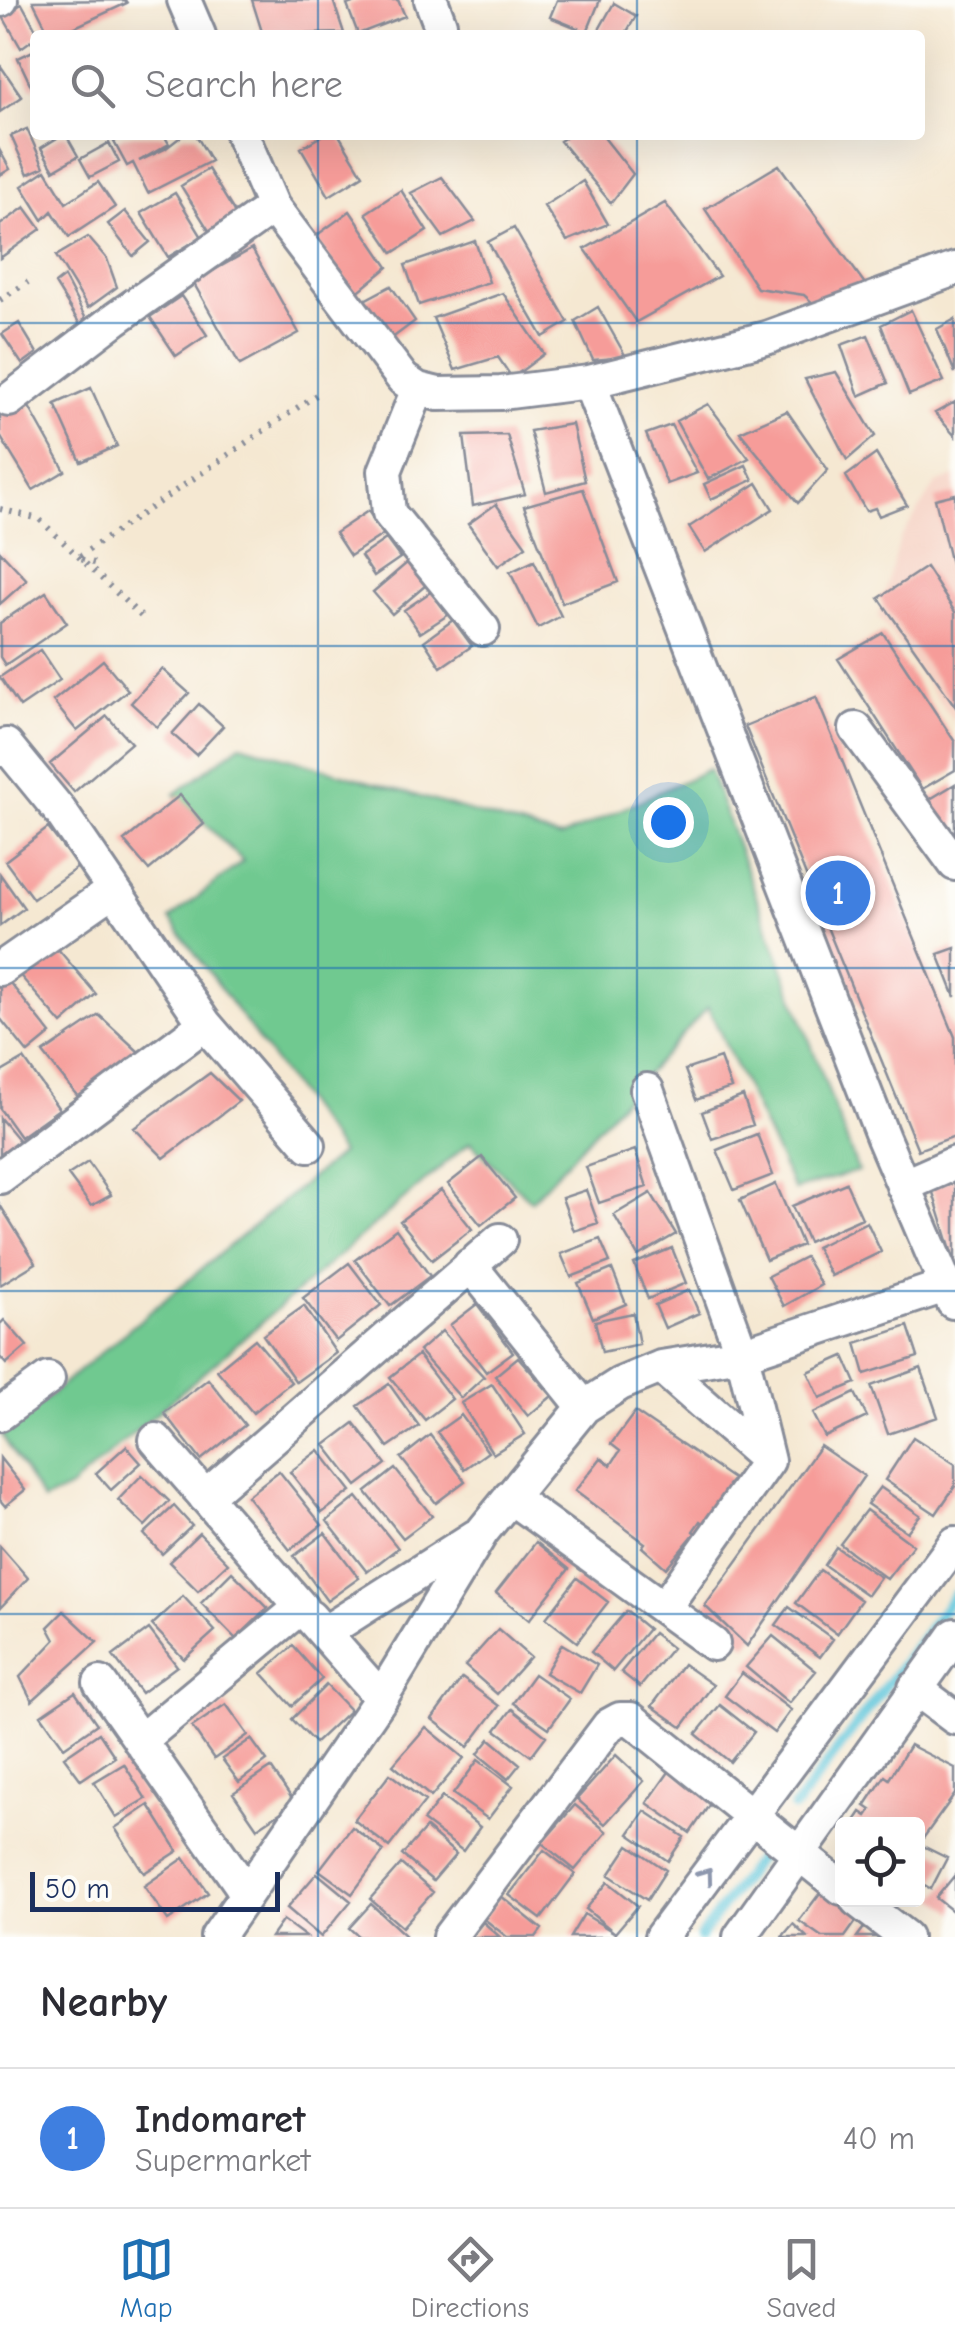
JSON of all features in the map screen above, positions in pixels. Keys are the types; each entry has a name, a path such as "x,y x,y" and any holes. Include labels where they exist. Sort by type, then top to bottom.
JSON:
{"street":[{"path":"184,0 198,30"},
{"path":"244,140 273,208 403,379 418,389 438,394 501,393 590,382 766,338 955,269"},
{"path":"10,400 273,208"},
{"path":"216,1937 381,1698 482,1532 584,1407 620,1384 661,1367 742,1354 950,1296 903,1186 590,382"},
{"path":"418,389 385,471 389,512 483,629"},
{"path":"856,728 955,864"},
{"path":"2,744 60,811 205,1024 309,1145"},
{"path":"0,968 112,892"},
{"path":"0,1177 205,1024"},
{"path":"646,1090 742,1354 768,1462 664,1608"},
{"path":"903,1186 955,1163"},
{"path":"205,1497 500,1240"},
{"path":"470,1265 584,1407"},
{"path":"661,1367 768,1462"},
{"path":"0,1414 48,1379"},
{"path":"156,1440 381,1698"},
{"path":"510,1498 713,1644"},
{"path":"324,1633 482,1532"},
{"path":"662,1937 955,1542"},
{"path":"140,1741 301,1606"},
{"path":"740,1937 955,1635"},
{"path":"100,1683 246,1892"},
{"path":"915,1688 955,1718"},
{"path":"449,1937 610,1725 620,1719 631,1719 835,1882"},
{"path":"866,1907 904,1937"}],"path":[{"path":"0,300 28,282"},
{"path":"77,558 316,394"},
{"path":"0,510 39,519 145,620"},
{"path":"77,558 94,562"}],"shaded area":[{"path":"955,477 955,723 878,616 900,539 937,483"}],"green space":[{"path":"241,744 560,838 709,769 858,1171 794,1190 708,1007 531,1201 470,1142 69,1489 43,1501 2,1435 341,1153 170,919 243,861 175,794"}],"building":[{"path":"252,0 333,0 343,30 261,30"},
{"path":"361,0 398,0 405,16 368,30 356,30 347,5"},
{"path":"557,0 600,0 588,30 550,17"},
{"path":"33,1 127,3 69,30 48,30"},
{"path":"614,3 636,16 628,30 599,30"},
{"path":"22,4 36,30 30,30 30,42 21,48 2,15"},
{"path":"30,52 30,84 18,58"},
{"path":"0,65 22,97 0,112"},
{"path":"27,129 44,167 28,174 11,136"},
{"path":"54,140 69,140 78,156 54,170 41,148"},
{"path":"167,140 169,144 139,161 177,140 199,140 211,161 148,193 133,163 127,166 114,142"},
{"path":"315,140 342,140 363,175 329,196 301,148"},
{"path":"606,140 633,174 611,203 560,141"},
{"path":"109,143 119,162 90,177 80,159"},
{"path":"0,151 10,169 0,175"},
{"path":"779,165 865,284 817,307 804,295 757,288 705,209"},
{"path":"208,169 240,221 213,237 181,186"},
{"path":"46,170 66,203 98,182 115,207 69,237 52,211 43,220 22,186"},
{"path":"442,177 475,221 443,237 411,193"},
{"path":"583,181 608,224 567,241 544,206"},
{"path":"401,190 427,231 393,253 366,213"},
{"path":"175,193 202,237 168,257 141,213"},
{"path":"665,203 719,276 636,322 585,249"},
{"path":"25,207 41,229 0,258 0,225"},
{"path":"125,211 150,242 133,256 108,224"},
{"path":"350,211 388,267 355,294 313,238"},
{"path":"514,228 568,322 543,337 488,242"},
{"path":"88,237 107,259 117,287 88,308 56,256"},
{"path":"475,241 489,282 419,305 405,265"},
{"path":"252,249 299,333 240,365 193,282"},
{"path":"64,277 85,317 81,326 55,284"},
{"path":"391,286 415,321 387,342 359,303"},
{"path":"503,293 544,354 512,378 498,357 455,370 433,318"},
{"path":"181,296 207,335 176,356 150,317"},
{"path":"598,307 626,357 593,360 575,321"},
{"path":"911,310 944,381 909,395 881,325"},
{"path":"955,319 955,373 937,329"},
{"path":"19,323 37,353 22,364 2,334"},
{"path":"868,335 888,383 859,396 841,345"},
{"path":"836,372 875,436 847,460 805,379"},
{"path":"91,388 117,446 81,462 55,404"},
{"path":"23,396 65,471 33,490 0,436 0,409"},
{"path":"955,402 955,436 935,413"},
{"path":"708,404 749,458 708,479 676,421"},
{"path":"787,411 828,470 798,503 740,432"},
{"path":"572,424 585,481 546,492 530,431"},
{"path":"671,425 697,473 667,484 646,434"},
{"path":"507,435 525,494 473,506 464,436"},
{"path":"876,454 907,505 879,516 875,508 866,511 846,476"},
{"path":"746,465 753,480 711,499 704,484"},
{"path":"757,483 773,509 705,552 689,527"},
{"path":"583,489 618,582 562,603 524,506"},
{"path":"955,494 955,576 954,576 935,499"},
{"path":"496,504 526,546 498,566 468,524"},
{"path":"368,511 384,534 350,556 335,533"},
{"path":"386,539 400,558 374,576 361,556"},
{"path":"0,551 27,580 0,604"},
{"path":"414,557 433,579 392,614 373,592"},
{"path":"534,561 561,616 538,628 510,572"},
{"path":"926,567 955,612 955,706 879,598"},
{"path":"432,591 448,615 420,633 404,610"},
{"path":"46,592 67,623 5,665 0,657 0,623"},
{"path":"453,620 472,646 441,667 424,641"},
{"path":"883,633 955,742 955,770 922,789 838,659"},
{"path":"40,650 60,680 20,707 0,677"},
{"path":"103,660 128,690 77,731 53,701"},
{"path":"162,669 189,693 157,727 131,703"},
{"path":"816,697 955,1037 955,1136 918,1150 745,726"},
{"path":"199,704 223,726 196,755 172,734"},
{"path":"107,716 131,743 74,792 50,764"},
{"path":"955,784 955,847 927,801"},
{"path":"180,795 204,824 149,870 124,841"},
{"path":"48,828 78,867 33,899 5,861"},
{"path":"0,874 24,908 0,926"},
{"path":"52,942 96,994 62,1024 17,972"},
{"path":"955,948 955,997 938,954"},
{"path":"6,978 51,1034 28,1053 0,1018 0,983"},
{"path":"99,1015 140,1053 79,1098 43,1053"},
{"path":"720,1058 731,1088 696,1100 685,1070"},
{"path":"24,1059 59,1109 20,1137 0,1109 0,1073"},
{"path":"210,1073 239,1101 164,1158 134,1128"},
{"path":"743,1096 753,1125 712,1139 702,1112"},
{"path":"0,1118 20,1142 0,1158"},
{"path":"757,1134 773,1175 734,1190 717,1150"},
{"path":"635,1150 647,1187 599,1203 586,1167"},
{"path":"482,1157 515,1198 481,1225 448,1184"},
{"path":"88,1162 111,1195 91,1206 68,1175"},
{"path":"955,1178 955,1260 954,1260 931,1186"},
{"path":"846,1183 862,1218 808,1242 792,1206"},
{"path":"776,1184 802,1245 766,1260 740,1200"},
{"path":"441,1190 472,1229 432,1260 400,1221"},
{"path":"586,1190 598,1223 574,1231 562,1198"},
{"path":"651,1193 676,1234 638,1256 614,1215"},
{"path":"0,1205 36,1263 0,1285"},
{"path":"867,1222 881,1252 831,1276 816,1247"},
{"path":"396,1229 430,1276 390,1306 355,1260"},
{"path":"600,1239 610,1262 571,1277 561,1254"},
{"path":"672,1248 686,1283 648,1299 634,1264"},
{"path":"805,1257 821,1285 784,1306 768,1276"},
{"path":"349,1263 381,1305 336,1341 303,1298"},
{"path":"612,1269 626,1304 593,1318 578,1283"},
{"path":"689,1290 699,1313 665,1328 655,1305"},
{"path":"477,1304 513,1352 486,1372 450,1325"},
{"path":"304,1306 336,1353 296,1382 263,1335"},
{"path":"633,1313 639,1344 602,1352 595,1321"},
{"path":"4,1320 27,1346 6,1364 0,1357 0,1324"},
{"path":"908,1326 918,1357 865,1374 856,1343"},
{"path":"442,1331 484,1377 461,1398 419,1351"},
{"path":"255,1339 291,1382 253,1413 217,1370"},
{"path":"418,1355 452,1399 425,1420 390,1377"},
{"path":"844,1356 856,1383 820,1398 808,1372"},
{"path":"518,1357 552,1396 528,1416 495,1376"},
{"path":"921,1368 938,1417 888,1434 871,1386"},
{"path":"208,1379 245,1425 201,1460 164,1413"},
{"path":"389,1384 419,1426 388,1447 358,1406"},
{"path":"492,1384 525,1434 493,1454 461,1403"},
{"path":"855,1393 867,1417 825,1437 813,1413"},
{"path":"635,1412 733,1479 704,1524 700,1521 666,1568 642,1547 645,1543 575,1491 601,1458 611,1465 620,1451 611,1444"},
{"path":"461,1415 488,1452 464,1469 437,1432"},
{"path":"354,1423 386,1464 357,1486 325,1445"},
{"path":"430,1435 465,1481 436,1503 401,1458"},
{"path":"913,1437 955,1464 955,1486 936,1514 885,1480"},
{"path":"126,1446 141,1463 111,1490 96,1473"},
{"path":"820,1446 864,1476 747,1646 705,1606"},
{"path":"319,1450 351,1491 322,1513 290,1472"},
{"path":"0,1458 25,1490 5,1506 0,1500"},
{"path":"395,1469 432,1516 403,1538 366,1492"},
{"path":"279,1471 322,1525 290,1550 247,1496"},
{"path":"142,1475 169,1501 145,1526 118,1500"},
{"path":"880,1487 920,1515 907,1532 867,1504"},
{"path":"357,1497 398,1548 367,1572 327,1521"},
{"path":"174,1506 192,1526 162,1554 144,1534"},
{"path":"866,1510 913,1545 887,1579 840,1544"},
{"path":"199,1533 228,1563 198,1591 169,1562"},
{"path":"325,1533 359,1578 327,1601 294,1556"},
{"path":"536,1542 569,1569 529,1620 496,1593"},
{"path":"0,1546 28,1578 0,1608"},
{"path":"836,1547 880,1577 867,1595 824,1565"},
{"path":"820,1570 861,1600 837,1634 796,1603"},
{"path":"232,1572 268,1608 236,1639 201,1603"},
{"path":"577,1578 608,1602 577,1642 546,1618"},
{"path":"183,1596 215,1631 184,1659 152,1625"},
{"path":"789,1607 833,1639 820,1657 776,1625"},
{"path":"64,1611 97,1642 32,1701 20,1677 55,1640 48,1627"},
{"path":"626,1611 648,1629 613,1671 591,1652"},
{"path":"149,1629 177,1666 141,1693 113,1656"},
{"path":"498,1629 530,1657 497,1694 465,1666"},
{"path":"653,1633 672,1648 640,1687 621,1672"},
{"path":"773,1636 816,1671 789,1703 746,1667"},
{"path":"562,1644 597,1665 580,1693 545,1673"},
{"path":"293,1646 322,1679 292,1706 262,1673"},
{"path":"683,1664 713,1685 682,1727 652,1706"},
{"path":"742,1673 791,1710 774,1733 725,1696"},
{"path":"534,1674 570,1699 549,1728 513,1703"},
{"path":"462,1678 499,1706 468,1747 432,1719"},
{"path":"326,1685 350,1710 315,1743 292,1719"},
{"path":"75,1692 97,1724 64,1747 41,1715"},
{"path":"226,1704 248,1735 214,1759 192,1727"},
{"path":"720,1705 754,1732 730,1762 696,1734"},
{"path":"512,1709 546,1736 531,1756 496,1730"},
{"path":"426,1727 464,1758 431,1797 393,1765"},
{"path":"99,1733 115,1757 81,1780 64,1757"},
{"path":"251,1739 267,1761 239,1782 222,1759"},
{"path":"490,1739 520,1764 508,1779 478,1754"},
{"path":"910,1745 955,1768 955,1794 925,1836 925,1817 858,1817 861,1812 867,1816 871,1810 865,1806 885,1776 889,1779"},
{"path":"616,1755 644,1781 605,1824 577,1799"},
{"path":"478,1760 513,1786 488,1819 453,1794"},
{"path":"124,1764 146,1799 116,1817 94,1782"},
{"path":"271,1768 295,1803 257,1828 233,1793"},
{"path":"671,1769 714,1798 690,1833 647,1803"},
{"path":"390,1774 425,1801 389,1847 354,1820"},
{"path":"442,1797 480,1827 463,1851 423,1821"},
{"path":"149,1805 178,1851 144,1873 115,1828"},
{"path":"575,1805 607,1832 575,1870 542,1843"},
{"path":"645,1811 684,1837 668,1861 629,1834"},
{"path":"352,1827 384,1851 352,1894 319,1870"},
{"path":"426,1828 456,1854 433,1881 402,1855"},
{"path":"629,1845 666,1870 647,1900 609,1875"},
{"path":"925,1847 947,1858 931,1889 925,1885"},
{"path":"544,1850 575,1874 541,1919 509,1895"},
{"path":"184,1858 208,1893 168,1920 144,1886"},
{"path":"401,1864 433,1892 402,1927 370,1899"},
{"path":"317,1873 351,1901 321,1937 287,1908"},
{"path":"955,1875 955,1913 936,1898"},
{"path":"608,1882 638,1906 615,1933 586,1909"},
{"path":"826,1885 835,1892 835,1907 856,1907 863,1912 845,1937 822,1937 799,1921"},
{"path":"501,1896 542,1929 536,1937 507,1937 483,1918"},
{"path":"371,1904 405,1935 359,1937 349,1928"},
{"path":"584,1914 615,1933 613,1937 570,1937"},
{"path":"283,1920 306,1937 271,1937"},
{"path":"869,1921 891,1937 857,1937"},
{"path":"483,1922 500,1937 471,1937"},
{"path":"793,1924 807,1937 782,1937"}],"waterway":[{"path":"794,1808 955,1594"},
{"path":"700,1937 771,1841"}],"place":[{"name":"Indomaret","path":"838,893"}]}
